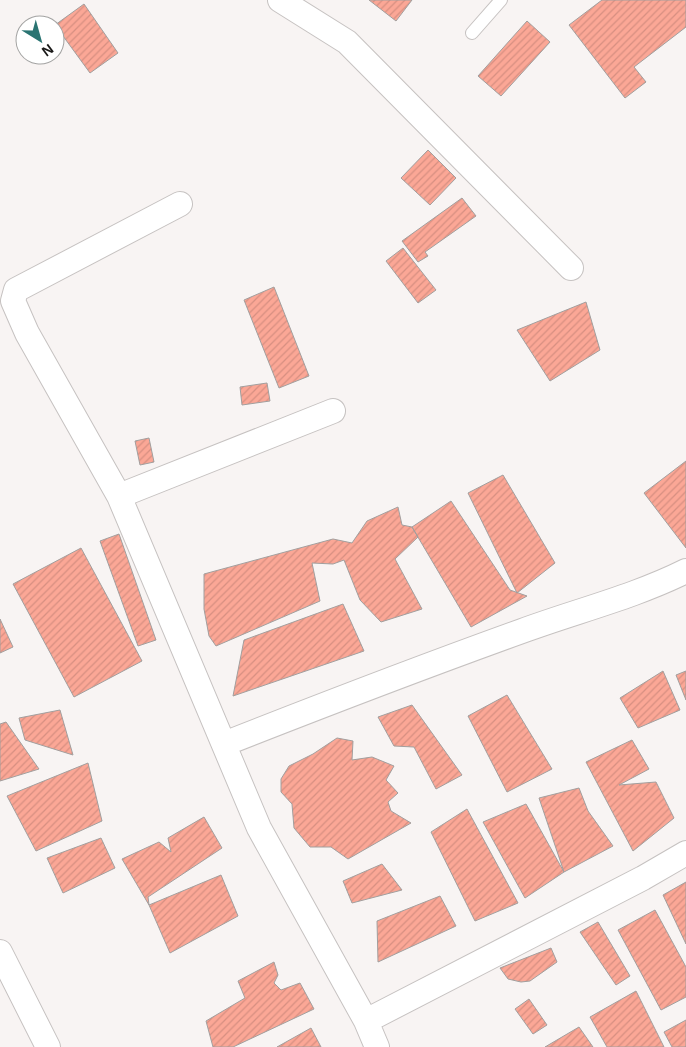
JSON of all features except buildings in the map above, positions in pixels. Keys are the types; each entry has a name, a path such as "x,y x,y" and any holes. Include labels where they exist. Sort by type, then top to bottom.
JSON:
{"street":[{"path":"280,0 347,42 571,268"},
{"path":"180,204 16,290 13,300 27,332 119,496 258,828 366,1021 378,1047"},
{"path":"119,496 333,411"},
{"path":"224,744 348,695 657,584 686,571"},
{"path":"366,1021 686,853"},
{"path":"0,952 48,1047"}],"lane":[{"path":"472,32 501,0"}]}
